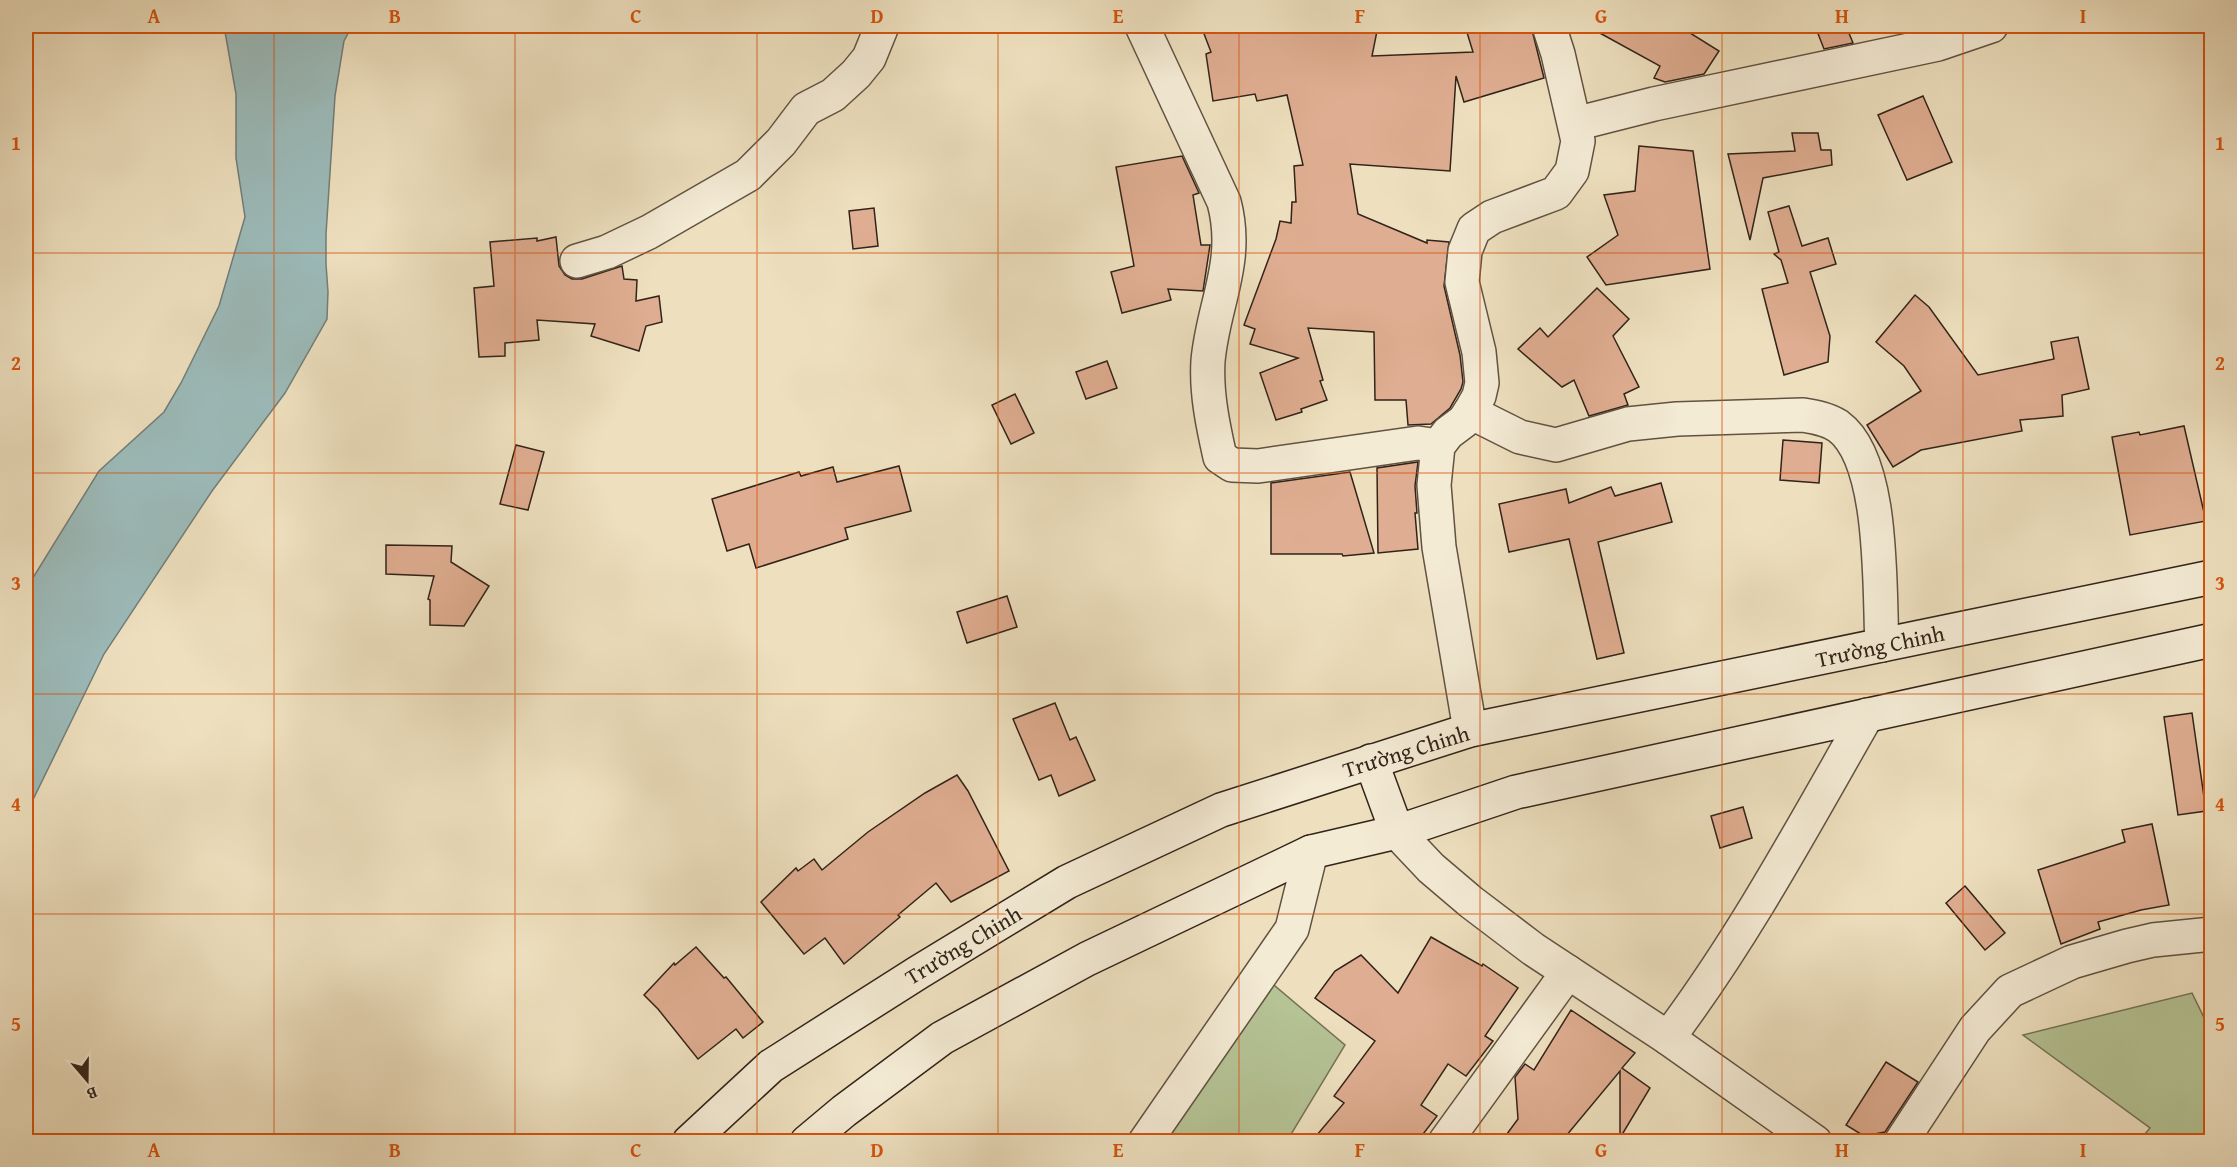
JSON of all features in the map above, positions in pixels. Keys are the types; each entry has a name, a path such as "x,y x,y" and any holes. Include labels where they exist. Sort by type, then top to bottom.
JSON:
{"street":[{"path":"577,261 607,252 649,232 748,176 781,142 806,109 833,95 856,74 869,58 882,26"},
{"path":"1142,26 1224,202 1229,222 1229,257 1208,359 1208,382 1220,457 1232,465 1258,466 1418,443 1437,446"},
{"path":"1470,730 1439,547 1434,485 1437,446 1448,433 1464,421 1479,396 1482,383 1477,342 1462,282 1465,251 1474,229 1492,217 1556,193 1572,171 1578,141 1558,54 1549,26"},
{"path":"1575,124 1654,104 1938,44 1991,26"},
{"path":"1470,412 1520,437 1556,445 1628,424 1677,419 1803,416 1822,418 1838,426 1854,444 1863,459 1868,477 1876,524 1882,645"},
{"name":"Trường Chinh","path":"689,1142 771,1066 919,972 1067,882 1221,810 1470,730 2211,577"},
{"path":"807,1142 844,1111 942,1038 1087,959 1311,852 1397,832 1516,792 2211,640"},
{"path":"1668,1038 1710,979 1780,868 1867,715"},
{"path":"1371,761 1397,832 1431,868 1533,949 1668,1038 1815,1142"},
{"path":"1145,1142 1292,929 1311,852"},
{"path":"1900,1142 1975,1029 2010,990 2072,962 2127,946 2153,940 2211,934"},
{"path":"1445,1142 1568,972"}],"green space":[{"path":"1269,981 1345,1045 1287,1141 1160,1142"},
{"path":"2192,993 2211,1032 2211,1141 2139,1141 2150,1128 2023,1035"}],"water":[{"path":"224,26 352,26 344,41 335,96 326,234 327,319 285,393 212,491 104,654 26,814 26,589 99,471 164,412 219,306 245,217 236,158 236,94"}],"building":[{"path":"1201,26 1378,26 1372,56 1473,52 1465,26 1531,26 1544,78 1464,102 1456,76 1450,171 1350,164 1358,214 1427,243 1427,240 1449,242 1444,286 1460,355 1463,382 1450,408 1431,424 1408,425 1406,400 1375,400 1374,332 1308,328 1323,380 1320,381 1327,400 1301,409 1302,412 1276,420 1260,373 1298,358 1250,344 1255,329 1244,325 1276,239 1280,221 1291,223 1292,202 1296,202 1294,166 1303,165 1287,95 1257,101 1255,94 1213,101 1206,54 1211,52"},
{"path":"1587,26 1679,26 1719,51 1704,74 1665,82 1654,78 1660,66"},
{"path":"1815,26 1846,26 1853,43 1824,49"},
{"path":"1923,96 1952,162 1907,180 1878,115"},
{"path":"1792,133 1818,133 1821,150 1831,150 1832,165 1763,178 1750,240 1728,154 1795,151"},
{"path":"1639,146 1693,151 1710,269 1606,285 1587,257 1618,235 1604,195 1635,191"},
{"path":"1182,156 1199,193 1193,195 1201,245 1210,245 1203,291 1168,289 1171,300 1122,313 1111,272 1134,266 1116,167"},
{"path":"1789,206 1802,246 1828,238 1836,264 1810,272 1830,336 1828,362 1784,375 1762,289 1788,283 1781,260 1774,254 1779,252 1768,212"},
{"path":"874,208 878,246 853,249 849,211"},
{"path":"556,237 559,266 565,275 572,279 582,279 622,266 624,279 637,280 636,301 659,296 662,322 646,326 639,351 591,336 595,324 537,320 539,340 505,343 505,356 479,357 474,288 494,286 490,242 537,238 537,241"},
{"path":"1597,288 1629,319 1613,336 1639,387 1624,394 1628,405 1589,416 1574,380 1562,387 1518,349 1540,328 1548,337"},
{"path":"1915,295 1929,307 1978,375 2054,359 2051,342 2078,337 2089,389 2062,395 2063,416 2020,420 2022,431 1921,450 1893,467 1867,425 1921,391 1904,366 1876,342"},
{"path":"1107,361 1117,388 1086,399 1076,372"},
{"path":"1015,394 1034,433 1011,444 992,405"},
{"path":"2184,426 2206,521 2130,535 2112,437 2139,432 2140,435"},
{"path":"1783,440 1822,443 1819,483 1780,480"},
{"path":"516,445 544,452 528,510 500,504"},
{"path":"1418,462 1415,486 1417,513 1415,513 1418,549 1378,553 1377,468"},
{"path":"899,466 911,511 845,528 848,539 756,568 749,544 727,551 712,499 799,472 801,476 833,467 837,482"},
{"path":"1350,472 1374,553 1343,556 1342,554 1271,554 1271,483"},
{"path":"1661,483 1672,522 1598,542 1624,653 1597,659 1569,539 1509,552 1499,504 1566,489 1569,503 1611,487 1615,496"},
{"path":"386,545 452,546 451,562 489,586 464,626 430,625 430,600 428,599 434,576 386,574"},
{"path":"1007,596 1017,627 967,643 957,612"},
{"path":"1055,703 1070,740 1076,737 1095,780 1059,796 1051,775 1039,780 1013,719"},
{"path":"2192,713 2206,811 2178,815 2164,717"},
{"path":"957,775 968,791 1009,871 951,902 936,883 844,964 825,938 804,954 761,902 796,868 798,871 814,859 822,870 868,832 925,793"},
{"path":"1743,807 1752,838 1720,848 1711,816"},
{"path":"2152,824 2169,905 2098,922 2100,929 2061,944 2038,870 2125,842 2122,830"},
{"path":"1965,886 2005,933 1985,950 1946,903"},
{"path":"1431,937 1482,966 1483,964 1518,988 1485,1036 1493,1041 1466,1076 1448,1064 1421,1105 1437,1116 1417,1142 1311,1142 1344,1103 1334,1096 1375,1041 1315,998 1335,971 1361,955 1398,993"},
{"path":"696,947 724,978 726,977 763,1022 743,1038 736,1029 698,1059 644,995 674,963 675,965"},
{"path":"1571,1010 1635,1053 1622,1068 1650,1088 1620,1138 1620,1071 1561,1142 1501,1142 1518,1119 1515,1077 1525,1064 1534,1070"},
{"path":"1886,1062 1918,1082 1885,1132 1864,1136 1846,1125"}]}
